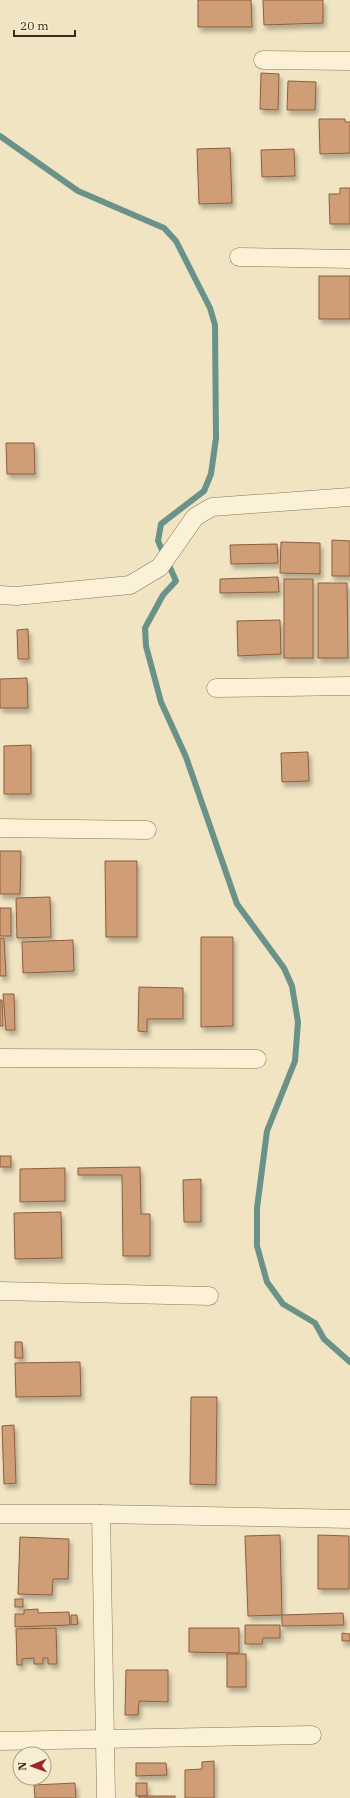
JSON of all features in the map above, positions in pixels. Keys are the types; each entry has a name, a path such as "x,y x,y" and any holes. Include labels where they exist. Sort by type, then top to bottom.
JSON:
{"street":[{"path":"264,60 350,61"},
{"path":"239,257 350,259"},
{"path":"0,596 16,596 130,585 160,567 195,517 212,507 350,497"},
{"path":"216,688 350,686"},
{"path":"0,828 147,830"},
{"path":"0,1058 256,1059"},
{"path":"0,1292 209,1296"},
{"path":"0,1514 101,1514 350,1519"},
{"path":"101,1514 106,1798"},
{"path":"0,1741 312,1735"}],"building":[{"path":"198,0 251,0 252,27 198,27"},
{"path":"263,0 323,0 323,23 264,25"},
{"path":"261,73 279,74 278,110 260,109"},
{"path":"288,81 316,82 315,110 287,110"},
{"path":"319,119 345,119 345,122 350,122 350,153 320,154"},
{"path":"230,148 232,203 199,204 197,149"},
{"path":"294,149 295,176 262,177 261,150"},
{"path":"340,188 350,188 350,224 330,224 329,194 340,194"},
{"path":"319,276 350,276 350,319 319,319"},
{"path":"6,443 34,443 35,474 7,474"},
{"path":"332,540 350,541 350,576 332,576"},
{"path":"281,542 320,543 320,574 280,573"},
{"path":"277,544 278,563 231,564 230,545"},
{"path":"278,577 279,592 220,593 220,579"},
{"path":"284,579 313,579 313,658 284,658"},
{"path":"318,583 347,583 348,658 318,658"},
{"path":"280,620 281,654 238,656 237,621"},
{"path":"28,629 29,659 18,659 17,630"},
{"path":"27,678 28,708 0,708 0,679"},
{"path":"31,745 31,794 4,794 4,746"},
{"path":"308,752 309,781 282,782 281,753"},
{"path":"0,851 21,851 20,894 0,894"},
{"path":"105,861 137,861 137,937 106,937"},
{"path":"50,897 51,937 17,938 16,898"},
{"path":"0,908 11,908 11,936 0,936"},
{"path":"201,937 233,937 233,1026 201,1027"},
{"path":"0,938 4,938 6,976 0,976"},
{"path":"73,940 74,971 23,973 22,942"},
{"path":"139,987 183,988 183,1019 147,1019 147,1032 138,1031"},
{"path":"3,994 14,994 15,1030 6,1030"},
{"path":"0,1000 2,1000 3,1026 0,1026"},
{"path":"0,1156 11,1156 11,1167 0,1167"},
{"path":"140,1167 141,1214 150,1214 150,1256 123,1256 122,1175 78,1175 78,1168"},
{"path":"65,1168 65,1201 20,1202 20,1169"},
{"path":"201,1179 201,1222 184,1222 183,1180"},
{"path":"61,1212 62,1258 15,1259 14,1213"},
{"path":"15,1342 22,1342 23,1358 15,1358"},
{"path":"80,1362 81,1396 16,1397 15,1363"},
{"path":"191,1397 217,1397 216,1485 190,1484"},
{"path":"14,1425 16,1483 4,1484 2,1426"},
{"path":"280,1535 282,1615 248,1616 245,1536"},
{"path":"318,1535 349,1536 349,1589 318,1589"},
{"path":"20,1537 69,1539 68,1579 53,1579 52,1595 18,1594"},
{"path":"15,1599 23,1599 23,1607 15,1607"},
{"path":"38,1609 38,1613 69,1612 70,1625 15,1627 15,1614 24,1614 24,1610"},
{"path":"343,1613 344,1625 282,1626 282,1615"},
{"path":"71,1615 77,1615 78,1624 71,1625"},
{"path":"245,1625 280,1625 280,1638 263,1638 262,1644 245,1644"},
{"path":"56,1628 57,1664 48,1664 48,1658 43,1658 43,1664 34,1664 34,1658 22,1659 22,1665 17,1665 16,1629"},
{"path":"189,1628 239,1628 239,1653 189,1652"},
{"path":"342,1633 350,1634 350,1641 342,1641"},
{"path":"227,1654 246,1654 246,1687 227,1687"},
{"path":"126,1670 168,1670 168,1702 139,1701 138,1715 125,1715"},
{"path":"214,1761 214,1798 185,1798 185,1770 202,1769 202,1762"},
{"path":"136,1763 166,1763 167,1775 136,1776"},
{"path":"75,1783 76,1798 35,1798 34,1786 52,1786 52,1784"},
{"path":"136,1783 147,1783 147,1796 136,1796"},
{"path":"139,1796 175,1796 175,1798 139,1798"}],"waterway":[{"path":"0,136 78,191 164,228 176,241 210,308 215,325 216,438 211,474 204,491 161,524 158,541 176,581 163,595 145,628 146,646 161,702 186,757 237,904 284,968 292,986 298,1022 295,1061 267,1131 257,1208 257,1246 267,1282 283,1304 315,1323 324,1339 350,1362"}]}
